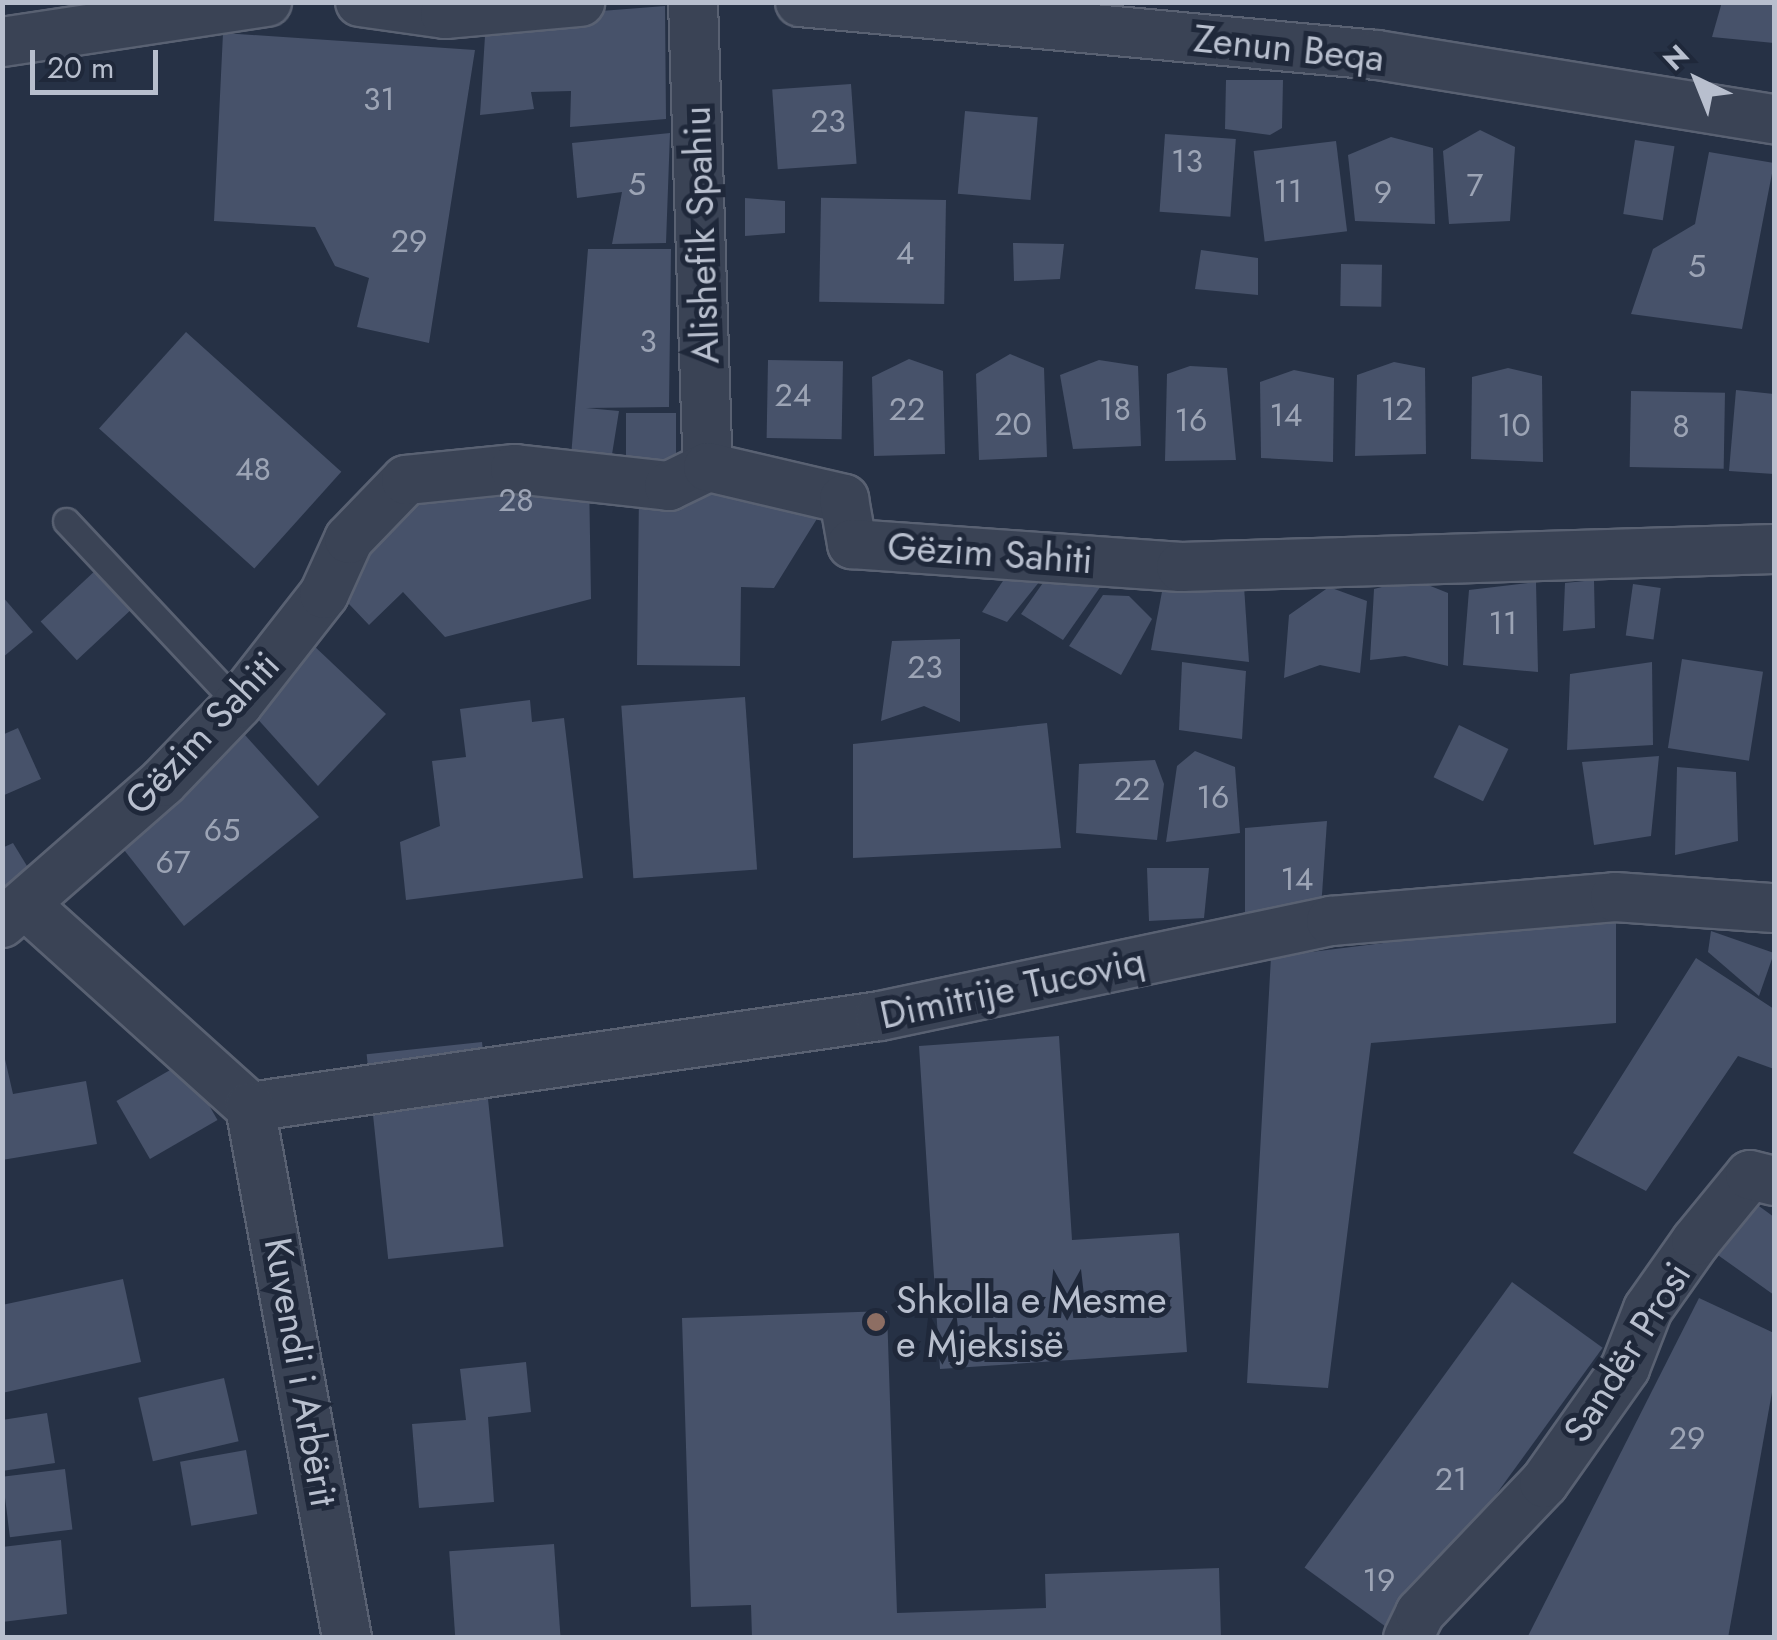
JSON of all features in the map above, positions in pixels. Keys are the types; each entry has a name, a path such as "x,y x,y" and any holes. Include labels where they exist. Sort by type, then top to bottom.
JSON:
{"street":[{"path":"15,27 267,2"},
{"path":"360,2 445,14 580,2"},
{"name":"Alishefik Spahiu","path":"694,2 708,466"},
{"name":"Zenun Beqa","path":"800,2 1377,54 1774,120"},
{"name":"Gëzim Sahiti","path":"250,1107 15,915 238,704 324,594 349,538 406,480 515,468 587,470 669,486 708,466 844,499 852,544 1182,567 1774,549"},
{"name":"Dimitrije Tucoviq","path":"250,1107 880,1016 1331,921 1615,896 1774,908"},
{"name":"Kuvendi i Arbërit","path":"250,1107 348,1638"},
{"name":"Sandër Prosi","path":"1408,1638 1420,1614 1544,1483 1625,1368 1648,1309 1696,1241 1750,1175 1774,1181"}],"lane":[{"path":"66,522 238,704"}],"building":[{"path":"1722,2 1774,2 1774,43 1712,37"},
{"path":"665,6 666,119 570,127 571,91 531,92 534,109 480,115 486,20"},
{"path":"223,33 475,50 429,343 357,327 369,278 335,266 315,227 214,221"},
{"path":"1226,80 1283,80 1282,128 1270,135 1225,129"},
{"path":"851,84 857,164 778,169 772,90"},
{"path":"965,111 1038,117 1030,200 958,194"},
{"path":"1480,130 1515,147 1510,221 1449,224 1443,151"},
{"path":"670,133 666,243 612,244 622,192 577,198 572,143"},
{"path":"1165,134 1236,139 1230,217 1160,212"},
{"path":"1391,137 1433,148 1435,224 1355,221 1348,155"},
{"path":"1635,140 1675,146 1663,220 1623,214"},
{"path":"1336,141 1347,231 1265,241 1254,151"},
{"path":"1709,152 1774,163 1742,329 1631,314 1653,249 1695,224"},
{"path":"745,198 785,201 785,233 745,236"},
{"path":"821,198 946,200 944,304 819,302"},
{"path":"1013,243 1064,244 1060,279 1014,281"},
{"path":"588,249 671,249 669,407 586,408 619,411 609,473 570,469"},
{"path":"1201,250 1258,258 1258,295 1195,289"},
{"path":"1341,264 1382,265 1381,307 1340,306"},
{"path":"186,332 341,472 254,568 99,429"},
{"path":"1010,354 1044,368 1047,457 979,460 976,374"},
{"path":"909,359 943,371 945,454 874,456 872,377"},
{"path":"768,360 843,361 842,439 767,438"},
{"path":"1099,360 1138,366 1141,446 1073,449 1060,375"},
{"path":"1394,362 1425,368 1426,454 1355,456 1357,375"},
{"path":"1190,366 1227,368 1236,460 1165,461 1167,374"},
{"path":"1508,368 1542,376 1543,462 1471,459 1472,377"},
{"path":"1294,370 1334,378 1333,462 1261,458 1260,382"},
{"path":"1736,390 1774,394 1774,474 1729,471"},
{"path":"1631,391 1725,393 1724,469 1630,467"},
{"path":"626,413 676,413 676,475 626,475"},
{"path":"444,474 589,475 591,599 445,637 403,592 369,625 329,583"},
{"path":"639,492 833,493 774,588 741,587 740,666 637,665"},
{"path":"97,569 133,608 77,660 41,622"},
{"path":"1011,569 1044,576 1007,622 982,612"},
{"path":"1052,570 1103,583 1063,640 1021,614"},
{"path":"1413,579 1448,593 1448,666 1405,656 1370,660 1374,589"},
{"path":"1594,580 1595,628 1563,631 1565,583"},
{"path":"1164,581 1244,586 1249,662 1151,650"},
{"path":"1536,582 1538,672 1463,665 1469,590"},
{"path":"1633,584 1661,588 1653,639 1626,635"},
{"path":"1329,587 1367,601 1360,673 1320,665 1284,678 1289,615"},
{"path":"1103,595 1129,596 1152,619 1121,675 1069,646"},
{"path":"2,596 33,632 2,658"},
{"path":"960,639 960,722 924,706 881,721 892,641"},
{"path":"312,644 386,714 318,786 245,705"},
{"path":"1682,659 1763,672 1749,761 1668,748"},
{"path":"1182,662 1246,671 1242,739 1179,730"},
{"path":"1652,662 1653,745 1567,750 1570,674"},
{"path":"745,697 757,870 633,878 621,706"},
{"path":"530,700 532,722 564,718 583,878 406,900 400,842 440,826 432,761 466,757 460,709"},
{"path":"1047,723 1061,848 853,858 853,744"},
{"path":"236,725 319,817 184,926 117,841"},
{"path":"1459,725 1508,749 1483,801 1434,777"},
{"path":"18,728 41,779 2,796 2,735"},
{"path":"1195,751 1235,767 1240,833 1166,842 1177,766"},
{"path":"1659,756 1651,836 1594,845 1582,762"},
{"path":"1155,760 1164,784 1157,840 1076,833 1079,764"},
{"path":"1677,767 1736,772 1738,841 1675,855"},
{"path":"1327,821 1321,909 1245,914 1245,828"},
{"path":"13,843 41,889 2,919 2,848"},
{"path":"1147,868 1209,868 1204,918 1149,921"},
{"path":"1616,914 1616,1023 1371,1043 1328,1388 1247,1383 1271,957"},
{"path":"1711,931 1774,953 1759,996 1708,952"},
{"path":"1696,958 1774,1009 1774,1069 1738,1056 1646,1191 1573,1153"},
{"path":"1059,1036 1072,1240 1179,1233 1187,1352 940,1369 919,1046"},
{"path":"482,1042 504,1247 388,1259 367,1054"},
{"path":"2,1046 13,1094 86,1081 97,1144 2,1160"},
{"path":"184,1062 218,1120 150,1159 116,1101"},
{"path":"1752,1201 1774,1217 1774,1295 1715,1253"},
{"path":"123,1279 141,1362 2,1393 2,1305"},
{"path":"1512,1282 1603,1348 1395,1633 1305,1568"},
{"path":"1699,1298 1774,1333 1774,1381 1728,1638 1527,1638"},
{"path":"887,1311 897,1613 1046,1608 1045,1574 1219,1568 1221,1638 752,1638 751,1605 691,1607 682,1318"},
{"path":"526,1362 531,1412 488,1417 494,1502 419,1508 412,1424 466,1420 460,1369"},
{"path":"224,1378 239,1441 153,1461 138,1398"},
{"path":"47,1413 55,1463 2,1471 2,1420"},
{"path":"246,1450 257,1514 191,1526 180,1462"},
{"path":"65,1469 72,1530 10,1537 2,1477"},
{"path":"61,1540 67,1614 2,1622 2,1547"},
{"path":"554,1544 561,1638 455,1638 449,1551"}],"place":[{"name":"Shkolla e Mesme e Mjeksisë","path":"876,1322"}]}
